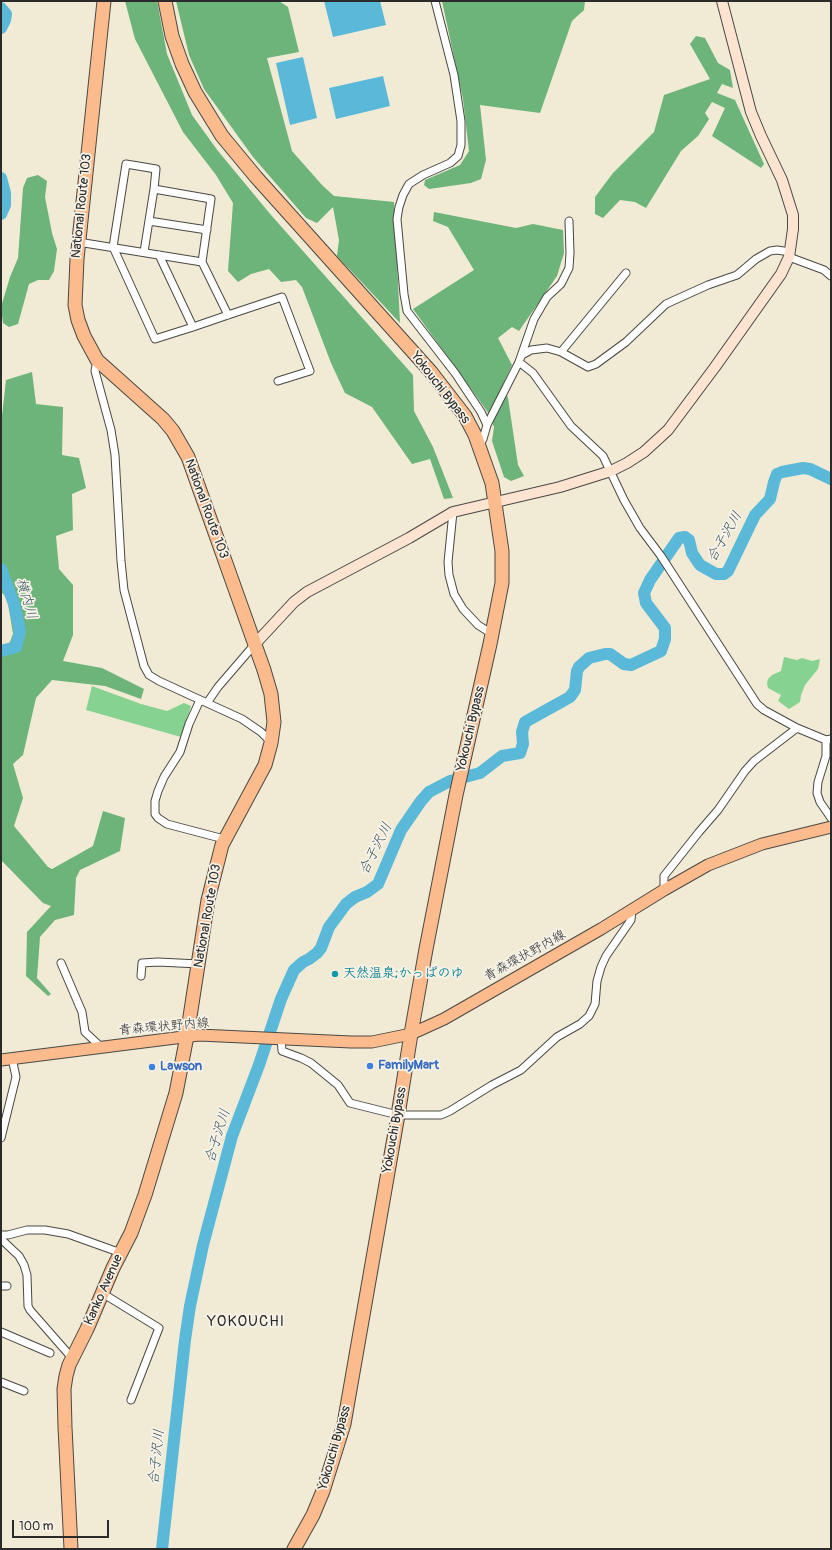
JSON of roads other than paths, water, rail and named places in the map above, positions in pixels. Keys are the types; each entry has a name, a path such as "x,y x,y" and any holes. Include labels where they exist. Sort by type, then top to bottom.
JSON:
{"highway":[{"name":"National Route 103","path":"104,1 78,242 75,305 78,320 97,360 163,419 180,441 188,457 264,670 271,694 274,722 271,743 261,775 224,839 208,900 188,1036"},
{"name":"Yokouchi Bypass","path":"166,1 172,36 182,64 195,92 222,136 256,177 431,372 465,416 476,435 492,483 502,551 502,583 456,795 410,1034 398,1115 344,1424 323,1491 313,1515 294,1549"},
{"name":"Kanko Avenue","path":"71,1549 64,1389 66,1376 72,1358 131,1233 146,1195 176,1093 188,1036"}],"main road":[{"name":"青森環状野内線","path":"6,1059 199,1035 372,1042 410,1034 444,1019 601,929 664,890 708,866 762,844 831,827"}],"street":[{"path":"435,1 454,76 461,121 461,146 458,156 450,163 423,175 409,184 403,195 397,220 404,294 407,311 455,373 482,412 488,425"},
{"path":"224,839 167,824 155,814 155,801 164,777 180,752 189,724 203,701 218,687 294,602 307,592 409,538 453,512 494,504 611,472 644,452 668,430 781,274 790,255 793,214 782,180 751,112 722,1"},
{"path":"144,252 156,169 126,164 113,247 155,339 282,297 310,372 278,381"},
{"path":"154,190 211,199 202,262 228,315"},
{"path":"149,221 207,230"},
{"path":"479,446 519,362 534,319 547,297 561,284 569,268 569,221"},
{"path":"78,242 202,262"},
{"path":"522,355 531,350 547,348 561,352 588,368 596,364 626,342 666,304 708,285 737,275 756,259 770,251 777,250 790,255 824,270 831,276"},
{"path":"159,255 192,327"},
{"path":"561,352 626,273"},
{"path":"97,360 95,371 115,455 124,590 144,666 149,675 159,681 242,719 261,732 271,743"},
{"path":"519,362 533,373 571,426 603,456 624,500 640,528 661,556 757,704 764,710 797,728 829,740 818,782 817,793 820,802 831,818"},
{"path":"453,512 448,562 449,575 454,594 462,609 478,625 492,634"},
{"path":"664,890 664,876 718,810 745,771 754,761 797,728"},
{"path":"279,1039 282,1051 311,1063 338,1085 350,1103 398,1115 441,1115 492,1085 522,1070 556,1037 580,1024 589,1016 595,1004 596,981 601,967 606,956 631,920 632,909"},
{"path":"141,976 142,963 158,962 199,964"},
{"path":"61,963 82,1012 86,1032 101,1047"},
{"path":"1,1138 16,1077 6,1059"},
{"path":"1,1234 8,1235 27,1230 45,1230 68,1234 121,1252"},
{"path":"1,1238 19,1256 24,1265 28,1306 30,1310 72,1358"},
{"path":"102,1293 159,1328 131,1400"},
{"path":"1,1332 50,1353"},
{"path":"1,1382 24,1391"}],"water":[{"path":"324,1 380,1 386,25 333,37"},
{"path":"303,57 317,118 290,125 276,63"},
{"path":"383,76 390,106 336,119 329,88"}],"waterway":[{"name":"横内川","path":"1,8 6,14 1,28"},
{"name":"横内川","path":"1,178 5,193 5,205 1,214"},
{"name":"合子沢川","path":"162,1549 185,1340 190,1306 203,1245 232,1136 259,1065 281,999 294,970 317,953 321,948 329,927 346,904 378,884 401,830 429,792 450,781 480,773 502,756 520,753 523,744 522,732 525,722 570,697 575,690 577,671 579,667 589,658 610,654 624,664 631,665 661,651 665,639 665,628 646,603 644,593 650,580 679,538 685,537 689,540 692,553 700,565 716,574 724,574 728,571 755,515 770,499 777,474 803,468 810,469 831,479"},
{"name":"横内川","path":"1,569 14,604 20,631 16,647 1,651"}],"place":[{"name":"天然温泉;かっぱのゆ","path":"335,974"},
{"name":"FamilyMart","path":"370,1066"},
{"name":"Lawson","path":"152,1067"}],"district":[{"name":"YOKOUCHI","path":"246,1322"}]}
